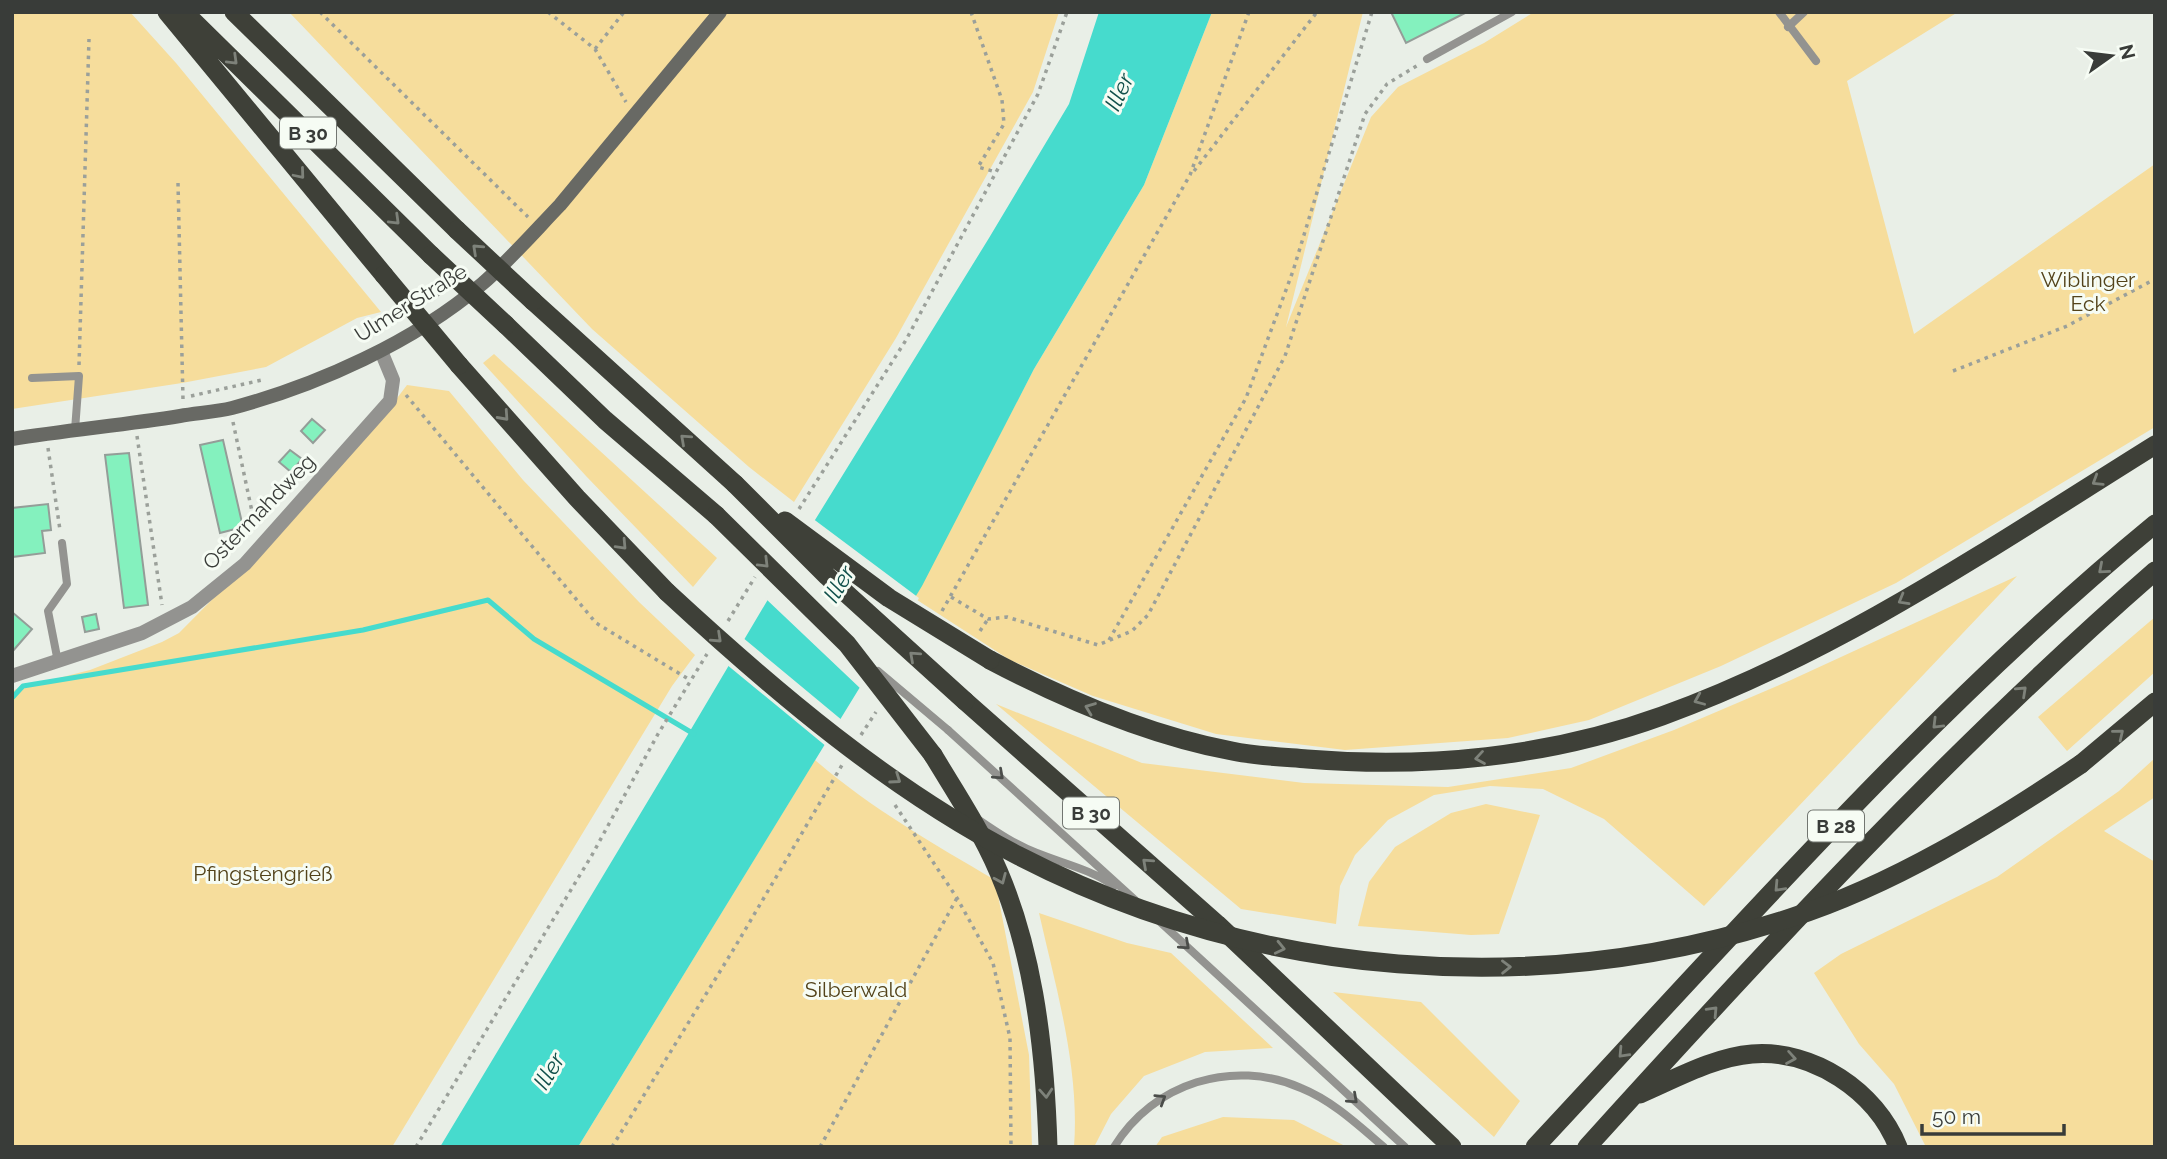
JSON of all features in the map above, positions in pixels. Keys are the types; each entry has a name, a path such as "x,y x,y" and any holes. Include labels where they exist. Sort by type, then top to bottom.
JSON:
{"highway":[{"path":"167,12 459,365 578,498 667,592 820,726 939,810 1016,855 1132,908 1196,929 1294,951 1396,965 1464,968 1586,962 1721,938 1792,918 1857,891 1965,839 2081,764 2155,702"},
{"name":"B 30","path":"184,12 431,254 605,420 716,515 846,644"},
{"name":"B 30","path":"234,12 457,230 735,484 827,576 1217,925 1451,1146"},
{"path":"735,484 889,598 989,660 1065,698 1154,731 1232,751 1358,764 1406,764 1463,761 1595,737 1662,716 1774,669 1940,579 2155,445"},
{"name":"B 28","path":"1535,1147 1844,817 1951,709 2057,608 2155,524"},
{"name":"B 28","path":"1587,1147 1870,844 1976,735 2080,636 2155,571"},
{"path":"846,644 933,755 987,848 1003,884 1020,937 1040,1040 1046,1088 1048,1147"},
{"path":"1632,1097 1726,1059 1753,1054 1790,1058 1811,1062 1836,1075 1858,1093 1881,1114 1898,1147"}],"main road":[{"name":"Ulmer Straße","path":"12,439 230,408 288,391 381,351 482,284 561,205 720,12"}],"street":[{"path":"381,351 393,380"},
{"name":"Ostermahdweg","path":"12,676 142,633 192,607 245,564 390,401 393,380"}],"lane":[{"path":"1427,59 1512,12"},
{"path":"1779,12 1816,61"},
{"path":"1788,27 1804,12"},
{"path":"32,378 79,376 75,430"},
{"path":"58,662 48,611 66,584 62,543"},
{"name":"B 30","path":"846,644 948,730 1405,1147"},
{"path":"967,813 1012,842 1102,877 1135,899"},
{"path":"1114,1147 1128,1126 1163,1097 1200,1080 1227,1074 1275,1078 1302,1088 1335,1107 1384,1147"}],"path":[{"path":"320,12 538,228"},
{"path":"548,12 595,49 628,105 636,113"},
{"path":"595,49 624,12"},
{"path":"971,12 1002,100 1004,124 978,167 996,172"},
{"path":"794,516 906,340 1038,94 1068,12"},
{"path":"1191,175 1249,12"},
{"path":"1317,12 1191,175 951,597 988,618 1007,617 1098,645 1132,631 1148,615 1285,356 1365,114 1387,83 1427,59"},
{"path":"1110,640 1246,398 1293,271 1371,12"},
{"path":"79,376 89,39"},
{"path":"178,183 183,416"},
{"path":"1953,371 2067,326 2155,279"},
{"path":"393,380 596,623 690,680"},
{"path":"234,427 254,521 267,539"},
{"path":"47,445 62,543"},
{"path":"139,446 164,621"},
{"path":"727,622 757,575"},
{"path":"416,1147 592,855 658,734 712,645"},
{"path":"612,1147 842,764"},
{"path":"891,799 957,898 993,963 1010,1038 1011,1147"},
{"path":"820,1147 957,898"}],"green space":[{"path":"12,12 130,12 176,63 381,312 357,318 266,367 12,409"},
{"path":"289,12 1059,12 1033,92 896,338 794,502 749,467 592,329"},
{"name":"Wiblinger Eck","path":"1212,12 1363,12 1286,327 1371,117 1398,87 1484,43 1534,12 1958,12 1847,81 1914,334 2155,164 2155,427 1896,583 1721,666 1589,720 1508,738 1345,750 1216,734 1093,696 1010,660 914,598 1034,369 1144,185"},
{"path":"494,354 717,558 693,587 586,476 483,363"},
{"name":"Pfingstengrieß","path":"407,385 449,391 523,480 639,602 695,655 672,686 392,1147 12,1147 12,692 90,670 179,633 269,542 385,414"},
{"path":"2017,576 1704,906 1604,819 1543,789 1490,786 1434,795 1388,820 1355,855 1340,886 1336,924 1241,909 996,704 1142,763 1304,783 1448,787 1571,768 1674,730 1791,680"},
{"path":"2155,617 2155,672 2067,751 2038,717"},
{"path":"2155,758 2155,797 2104,831 2155,862 2155,1147 1926,1147 1894,1084 1859,1044 1814,973 1841,954 1997,877 2119,791"},
{"name":"Silberwald","path":"815,760 879,809 995,880 1029,1055 1032,1147 578,1147"},
{"path":"1486,804 1540,815 1499,934 1471,935 1358,926 1369,882 1395,847 1451,813"},
{"path":"1039,913 1127,943 1171,953 1273,1048 1205,1052 1144,1076 1111,1114 1094,1147 1074,1147 1075,1118 1070,1058"},
{"path":"1333,992 1421,1002 1520,1101 1494,1137"},
{"path":"1223,1117 1294,1120 1347,1147 1155,1147 1162,1137"}],"water":[{"name":"Iller","path":"1099,12 1212,12 1144,185 1034,369 922,586 578,1147 440,1147 815,520 1069,104"}],"pier":[{"path":"812,518 919,598 862,690 765,598"},
{"path":"742,637 843,721 827,747 726,664"}],"building":[{"path":"1391,12 1467,12 1406,43"},
{"path":"312,419 325,430 313,443 301,431"},
{"path":"223,440 243,527 220,533 200,445"},
{"path":"290,450 302,459 291,472 279,462"},
{"path":"129,453 148,605 124,608 105,455"},
{"path":"48,504 51,530 42,531 45,553 12,557 12,508"},
{"path":"12,612 32,629 12,652"},
{"path":"96,614 99,629 85,632 82,617"}],"waterway":[{"path":"12,698 23,686 363,630 488,600 534,639 694,734"}]}
